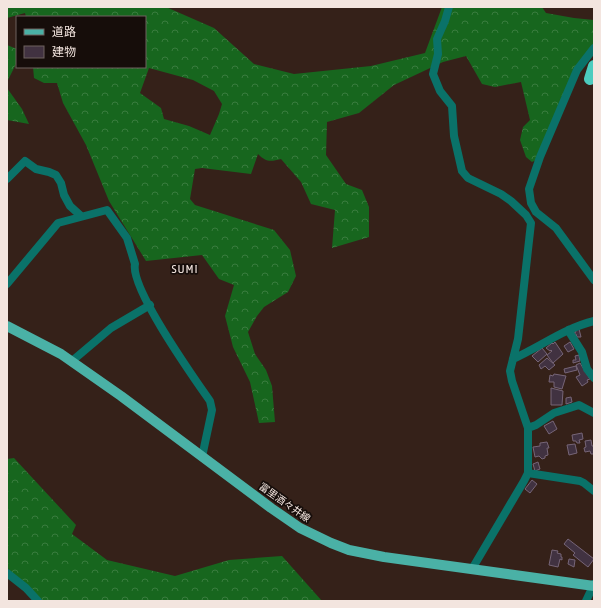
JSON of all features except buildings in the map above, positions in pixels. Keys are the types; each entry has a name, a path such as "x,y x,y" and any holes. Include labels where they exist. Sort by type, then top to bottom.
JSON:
{"highway":[{"path":"590,79 594,66"}],"main road":[{"name":"富里酒々井線","path":"7,326 72,361 300,528 330,543 348,550 384,557 594,585"}],"street":[{"path":"449,7 437,39 438,54 433,74 440,91 452,106 454,136 462,171 468,178 501,194 511,201 526,215 531,223 518,339 510,370 512,381 528,428 528,473 472,569"},
{"path":"594,48 577,70 529,189 531,203 536,212 556,228 594,280"},
{"path":"7,179 25,162 36,169 56,175 61,183 64,195 70,206 81,216"},
{"path":"7,284 58,223 107,210 127,238 138,279 150,305 174,349 210,401 212,410 202,457"},
{"path":"531,223 542,218"},
{"path":"72,361 111,328 150,305"},
{"path":"513,359 568,330 594,322"},
{"path":"568,330 582,352 587,369 594,378"},
{"path":"528,428 536,425 554,413 579,405 594,413"},
{"path":"528,473 580,481 594,491"},
{"path":"7,573 26,588 38,601"},
{"path":"586,601 594,585"}],"green space":[{"path":"7,7 166,7 214,28 254,64 294,74 371,66 425,53 442,7 542,7 546,13 594,20 594,45 589,49 538,159 532,162 526,157 520,140 523,127 530,120 521,82 495,87 482,84 466,56 443,62 394,85 359,113 327,122 326,155 346,184 362,190 369,207 369,237 332,248 335,210 311,204 301,182 281,159 268,161 263,159 258,154 251,174 202,168 195,169 190,199 195,205 274,230 290,250 296,276 288,292 264,307 248,332 255,354 266,370 272,386 275,422 259,423 250,382 233,347 225,316 234,285 219,279 202,255 146,261 109,201 86,145 63,103 57,83 44,83 34,78 33,68 146,68 146,16 26,16 25,13 7,18","holes":["149,68 193,80 214,91 222,104 210,135 189,126 164,119 161,108 140,93"]},
{"path":"7,45 16,49 16,64 7,82"},
{"path":"7,88 22,109 29,124 7,120"},
{"path":"14,458 76,525 72,534 107,560 175,576 229,560 282,556 322,601 34,601 7,567 7,459"}],"district":[{"name":"SUMI","path":"185,269"}]}
